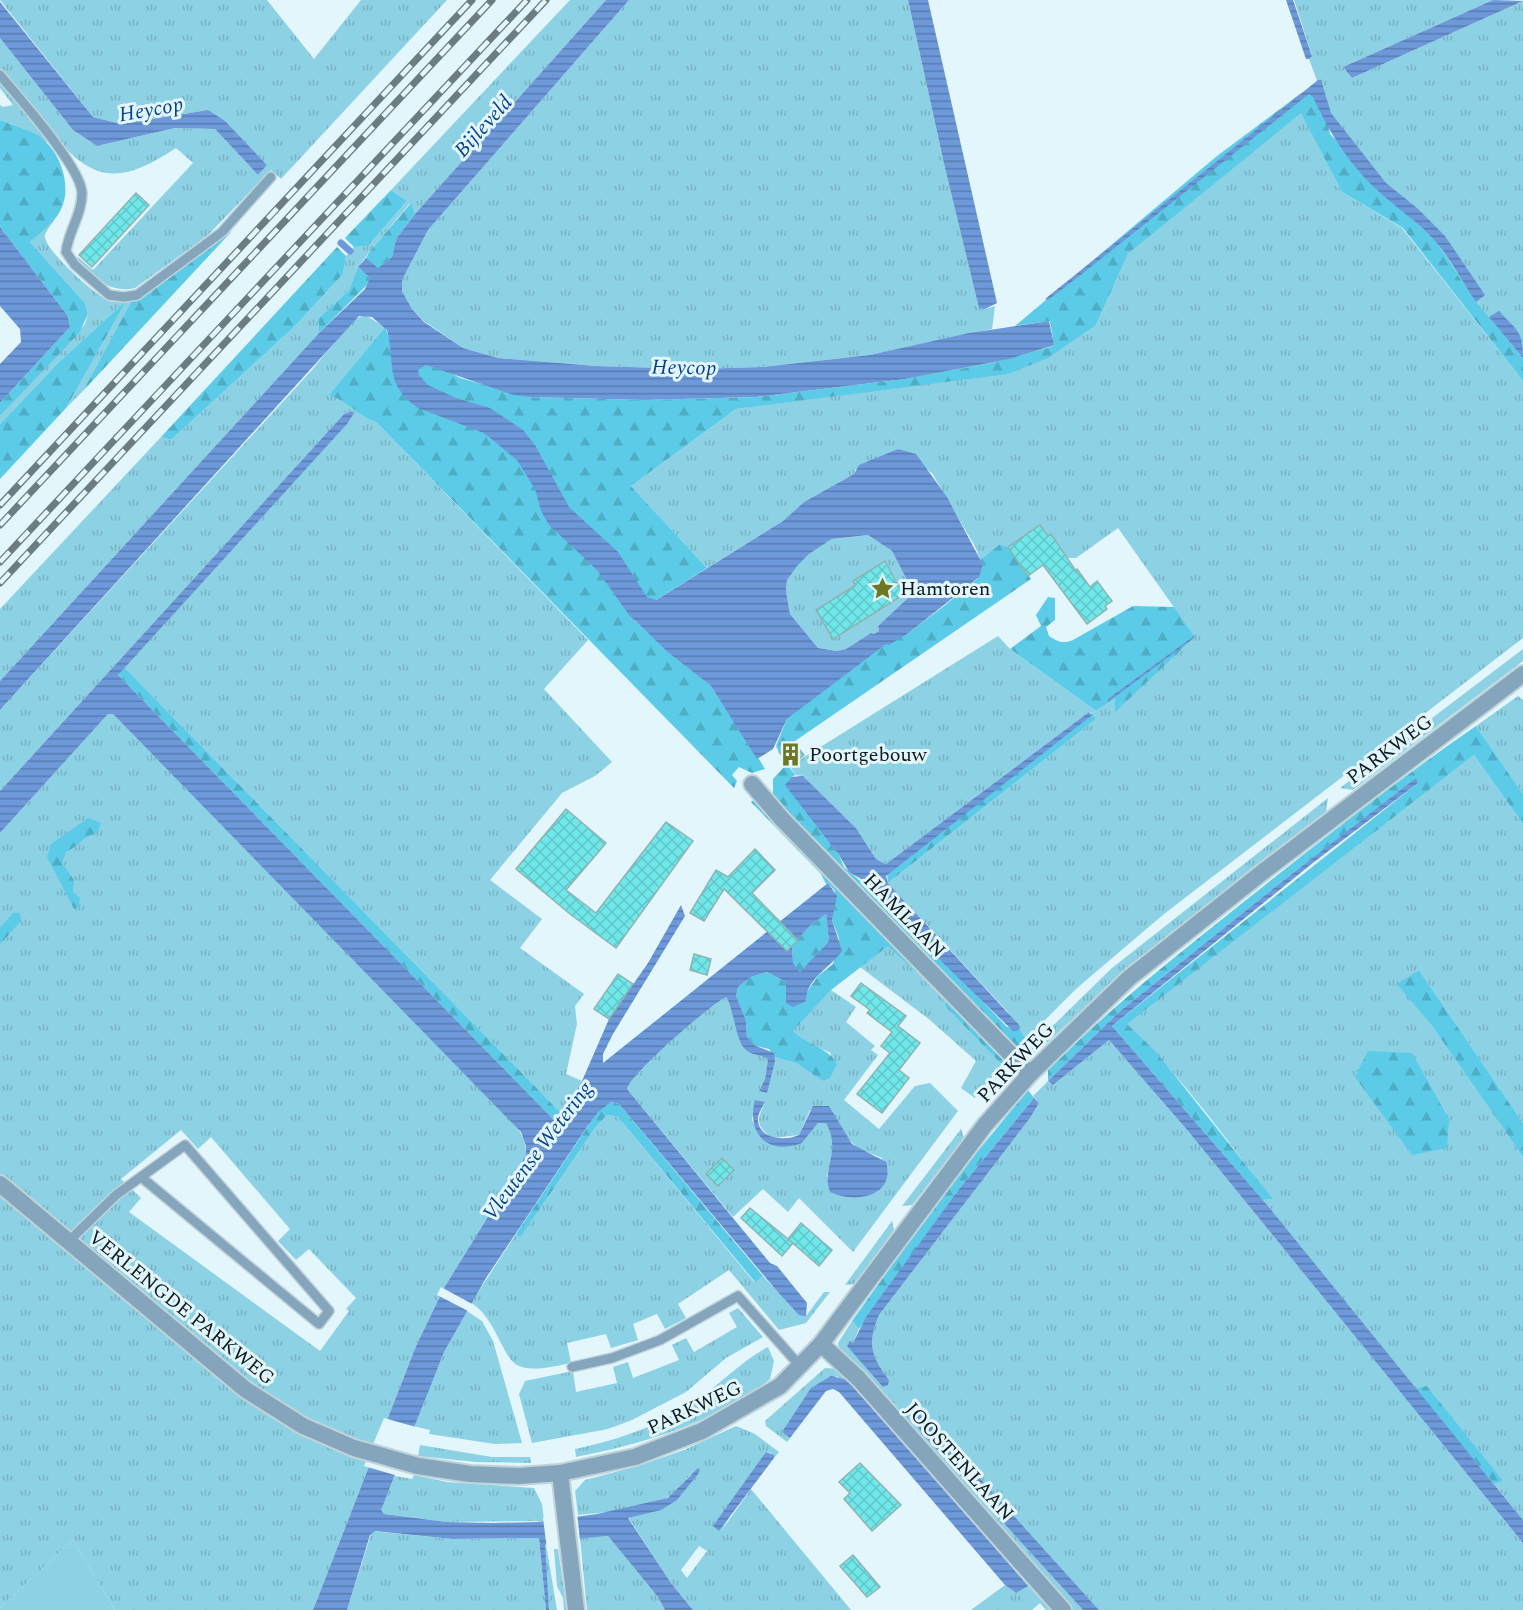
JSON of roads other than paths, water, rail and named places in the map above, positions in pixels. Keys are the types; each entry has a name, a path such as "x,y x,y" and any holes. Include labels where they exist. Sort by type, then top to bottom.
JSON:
{"street":[{"name":"PARKWEG","path":"560,1473 635,1457 702,1431 780,1386 821,1344 985,1125 1030,1074 1129,978 1264,871 1523,674"},
{"name":"HAMLAAN","path":"752,784 781,818 1030,1074"},
{"name":"VERLENGDE PARKWEG","path":"0,1185 246,1390 303,1426 354,1448 418,1466 470,1474 519,1476 560,1473"},
{"name":"JOOSTENLAAN","path":"821,1344 859,1379 1063,1610"},
{"path":"560,1473 576,1610"}],"lane":[{"path":"0,75 74,169 82,192 79,214 66,252 75,265 109,295 124,297 137,295 159,280 222,232 271,177"},
{"path":"69,1241 87,1221 141,1177 185,1145 329,1311 319,1323 141,1177"},
{"path":"572,1368 612,1358 660,1340 738,1296 800,1366"}],"water":[{"path":"606,0 629,0 428,230 402,280 402,291 412,309 424,322 463,348 498,358 596,366 695,369 761,367 870,355 969,333 1049,321 1054,345 1009,359 905,379 756,397 644,400 529,397 514,395 426,365 418,370 419,375 428,385 456,398 490,408 523,430 535,445 569,507 618,552 647,597 656,600 783,521 804,502 854,474 859,465 898,449 916,454 947,497 983,565 979,577 910,632 889,645 886,644 787,719 773,749 757,759 711,686 669,653 629,615 597,570 549,525 541,511 535,489 517,460 484,433 418,408 407,399 395,381 387,330 372,317 359,316 0,710 0,681 319,333 365,289 370,278 358,267 366,258 378,268 392,257 396,239 415,214","holes":["868,535 892,551 910,586 910,596 878,626 879,631 874,634 871,633 846,649 837,651 818,648 790,614 786,591 787,580 797,566 809,554 832,539"]},
{"path":"908,0 928,0 997,303 985,309 979,308"},
{"path":"1286,0 1293,0 1312,56 1309,59 1306,59"},
{"path":"1493,0 1523,1 1352,78 1343,67"},
{"path":"0,2 93,117 121,124 208,110 225,121 267,165 258,175 215,129 175,128 97,146 73,130 0,38"},
{"path":"1318,80 1321,80 1331,113 1386,183 1417,208 1445,236 1485,295 1476,302 1434,240 1365,178 1339,145 1313,97 1309,94 1078,277 1048,300 1045,299"},
{"path":"0,227 68,316 70,327 0,403 0,364 21,342 20,329 0,306"},
{"path":"1499,311 1520,336 1523,358 1489,317"},
{"name":"Vleutense Wetering","path":"352,411 354,413 348,423 118,675 556,1122 563,1115 582,1081 609,1019 648,963 681,905 685,916 613,1034 603,1054 603,1063 828,883 837,896 832,920 842,951 814,980 807,993 806,1001 793,1007 786,1003 786,982 767,972 751,977 738,987 736,996 746,1020 747,1037 756,1046 774,1053 775,1061 767,1093 759,1091 765,1079 768,1059 749,1052 742,1045 726,997 655,1055 631,1081 627,1089 770,1263 777,1266 807,1303 806,1316 799,1315 777,1291 619,1104 611,1102 598,1112 587,1127 486,1278 444,1352 381,1510 384,1514 447,1522 537,1522 597,1514 668,1498 698,1468 700,1470 698,1474 677,1500 661,1510 628,1518 671,1583 693,1610 665,1610 658,1597 608,1536 554,1541 545,1545 549,1610 546,1610 539,1538 452,1539 375,1531 370,1535 347,1610 313,1610 416,1346 444,1288 526,1155 526,1146 521,1132 113,714 108,714 0,833 0,791 344,414","holes":["826,914 829,941 800,972 793,963 792,945 810,926"]},
{"path":"1194,636 1194,638 1108,702 1108,699"},
{"path":"1089,712 1092,715 886,876 888,883 1019,1025 1019,1030 1013,1031 938,958 901,916 861,879 849,872 839,855 785,785 792,777 803,776 856,828 876,859 886,864"},
{"path":"1416,778 1418,783 1314,862 1112,1026 1263,1200 1523,1520 1523,1543 1188,1131 1109,1040 1053,1085 1048,1081 1119,1012"},
{"path":"1034,1098 1039,1103 1030,1118 879,1315 872,1342 878,1364 889,1380 888,1385 883,1387 847,1346 850,1341 853,1343 866,1317 959,1189"},
{"path":"755,1100 765,1102 758,1116 763,1132 781,1138 799,1135 813,1106 829,1106 852,1144 886,1162 885,1183 871,1195 861,1197 840,1196 830,1192 828,1175 832,1142 826,1123 818,1123 802,1143 779,1147 762,1139 757,1132 753,1112"},
{"path":"831,1376 848,1380 858,1390 1028,1586 1016,1593 1005,1585 839,1392 833,1389 826,1391 790,1438 782,1432 811,1388"},
{"path":"914,1410 930,1423 1099,1610 1083,1610 925,1437 909,1415"},
{"path":"766,1452 774,1455 774,1458 719,1531 713,1526"}],"waterway":[{"name":"Heycop","path":"341,243 350,251"}],"railway":[{"path":"0,505 472,0"},
{"path":"0,525 492,0"},
{"path":"0,562 527,0"},
{"path":"0,583 546,0"}],"place":[{"name":"Hamtoren","path":"882,588"},
{"name":"Poortgebouw","path":"791,754"}],"water label":[{"name":"Bijleveld","path":"483,126"}]}
